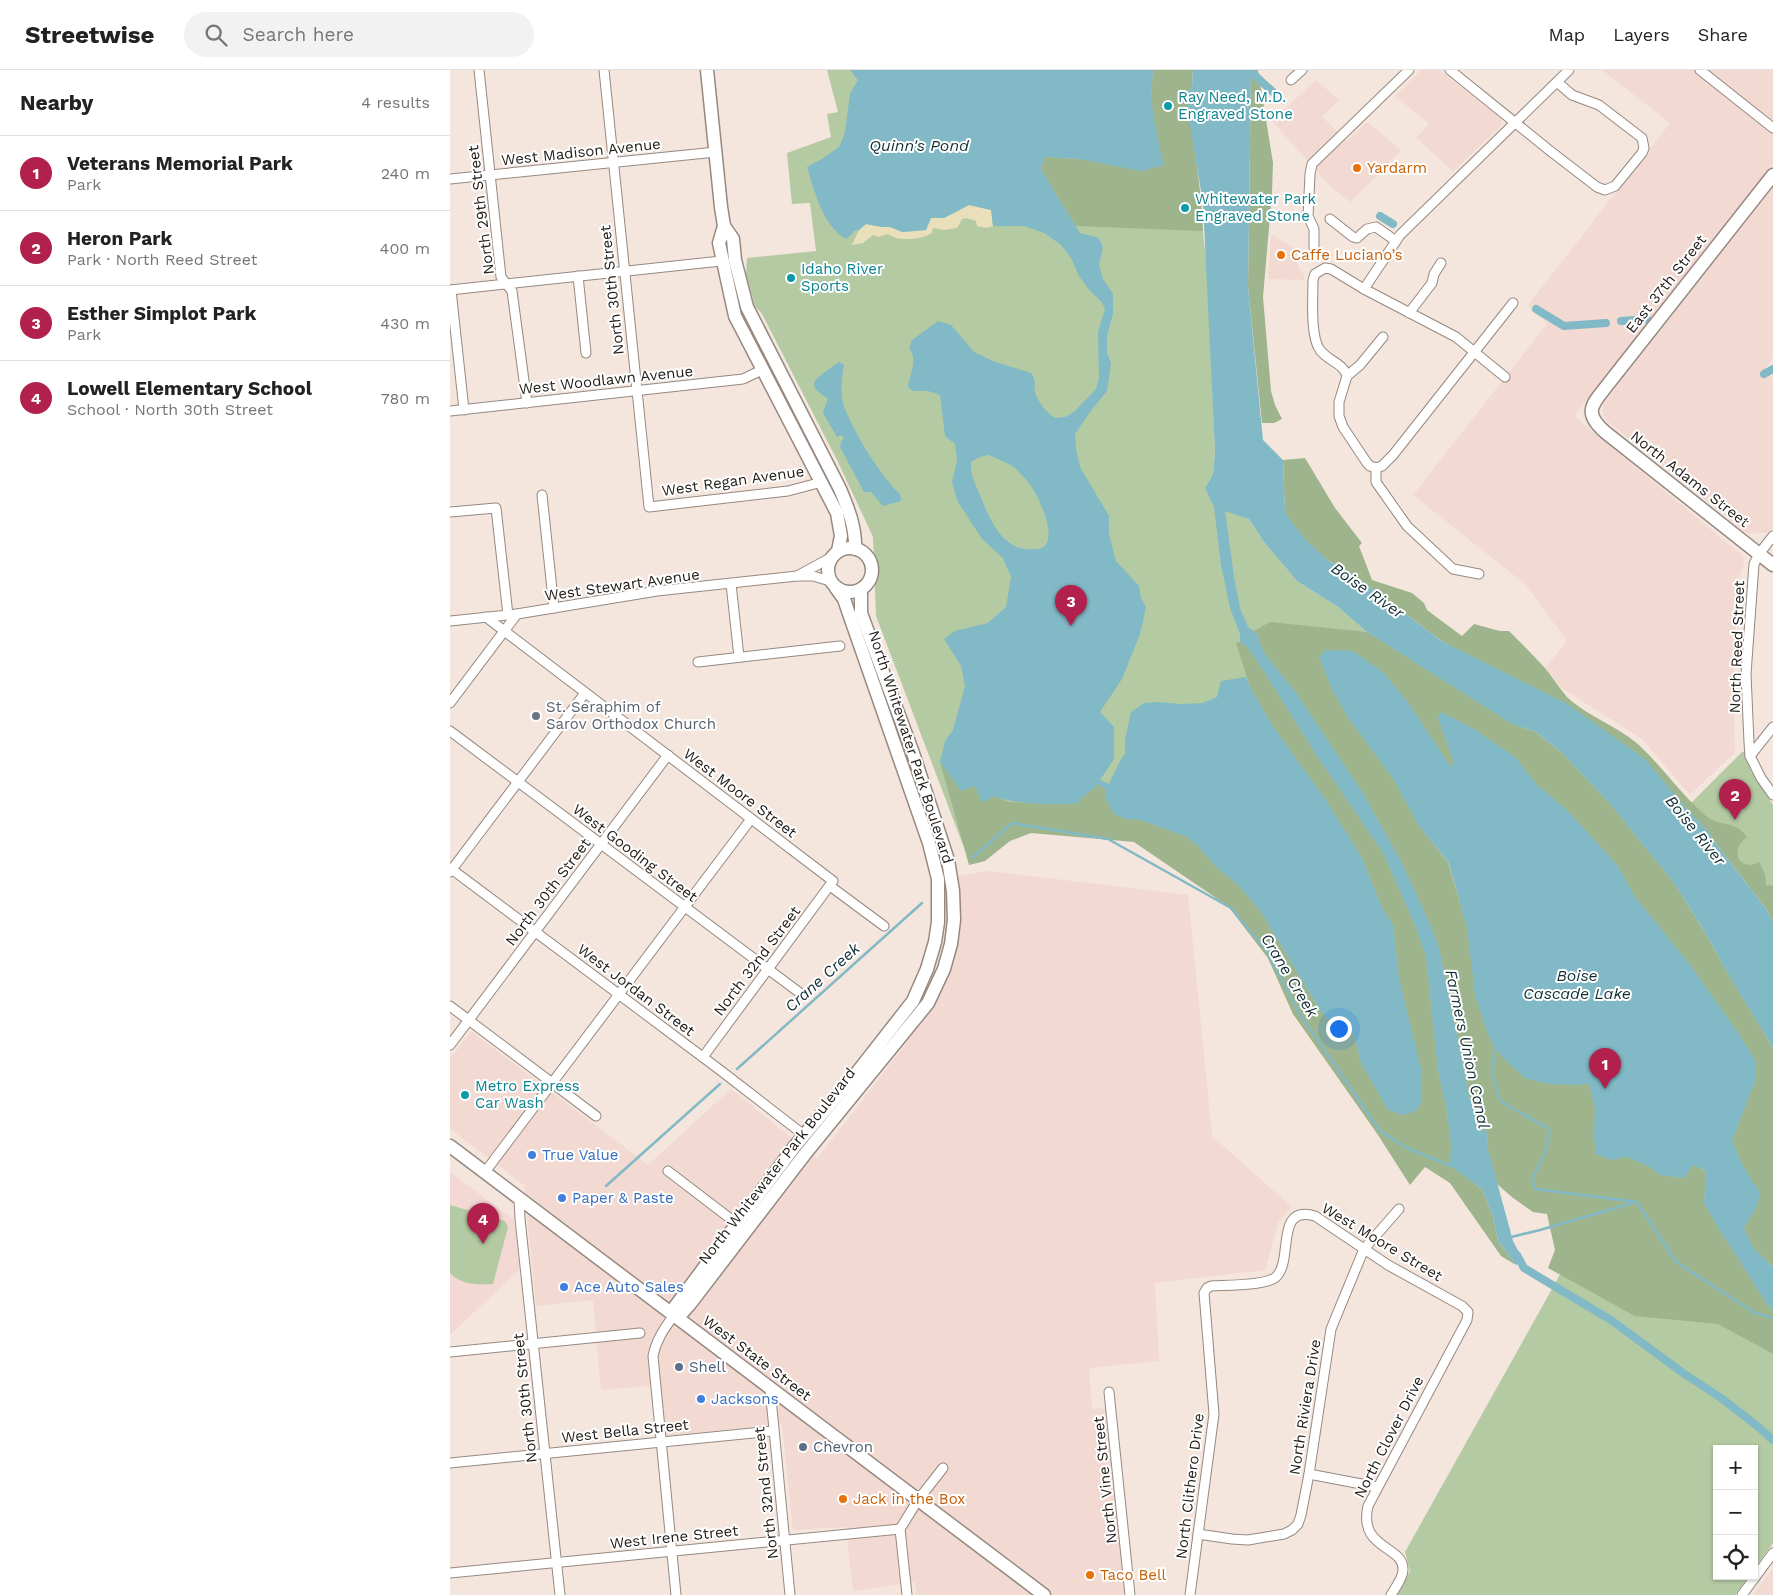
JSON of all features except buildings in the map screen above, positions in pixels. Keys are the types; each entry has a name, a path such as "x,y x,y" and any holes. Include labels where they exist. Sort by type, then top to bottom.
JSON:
{"street":[{"name":"North 29th Street","path":"478,70 501,278 512,290 526,403"},
{"name":"North 30th Street","path":"604,70 648,506"},
{"path":"707,70 724,226 719,243 735,316 839,518 841,536 835,554 827,569 833,584 848,592 860,590 869,580 872,566 865,555 855,549 844,549 835,554"},
{"path":"1291,80 1302,70"},
{"path":"1314,248 1314,229 1308,216 1312,164 1409,70"},
{"path":"1450,70 1597,187 1606,190 1615,186 1642,153 1643,143 1639,135 1598,105 1572,95 1557,82"},
{"path":"1364,289 1400,235 1569,70"},
{"path":"1700,70 1773,128"},
{"name":"West Madison Avenue","path":"450,179 716,152"},
{"name":"East 37th Street","path":"1591,415 1594,404 1604,390 1773,175"},
{"path":"1330,219 1353,237 1357,238 1367,229 1376,227 1396,241"},
{"path":"724,226 733,239 735,260 747,307 840,489 856,536 855,549"},
{"path":"464,410 451,290 722,261"},
{"path":"1409,312 1432,283 1434,274 1441,263"},
{"path":"1347,376 1341,366 1327,358 1318,348 1314,336 1313,280 1315,274 1320,270 1331,269 1364,289 1456,337 1505,377"},
{"path":"578,276 586,353"},
{"path":"1383,337 1360,365 1347,376 1339,402 1343,428 1367,463 1376,468 1382,466 1393,455 1513,303"},
{"name":"West Woodlawn Avenue","path":"450,411 743,379 762,370"},
{"name":"North Adams Street","path":"1591,415 1593,421 1605,432 1773,565"},
{"path":"1376,468 1378,484 1407,526 1452,569 1479,574"},
{"name":"West Regan Avenue","path":"648,506 788,491 822,482"},
{"path":"542,495 554,608"},
{"path":"450,512 496,508 512,614 505,631 450,703"},
{"path":"1759,554 1773,536"},
{"name":"West Stewart Avenue","path":"797,576 835,554"},
{"name":"North Reed Street","path":"1759,554 1754,564 1746,674 1748,731 1750,756 1761,778 1773,795"},
{"name":"West Stewart Avenue","path":"450,621 554,608 657,591 797,576 813,576 833,584"},
{"path":"731,584 738,657"},
{"name":"North Whitewater Park Boulevard","path":"833,584 844,599 929,843 938,879 938,922 935,942 927,969 913,1001 859,1070 804,1135 736,1223 674,1308 674,1315 682,1313 690,1304 805,1154 928,1003 944,969 951,944 954,920 953,891 948,860 913,753 861,613 860,590"},
{"name":"West Moore Street","path":"486,617 751,818 884,926"},
{"path":"698,662 840,646"},
{"path":"451,870 585,693"},
{"path":"1750,756 1773,727"},
{"name":"West Gooding Street","path":"450,731 804,996"},
{"name":"North 30th Street","path":"450,1045 668,756"},
{"path":"485,1172 751,818"},
{"name":"West Jordan Street","path":"451,870 703,1057 804,1135"},
{"name":"North 32nd Street","path":"703,1057 832,884"},
{"path":"450,1006 596,1116"},
{"name":"West State Street","path":"450,1146 1044,1595"},
{"path":"668,1171 736,1223"},
{"name":"North 30th Street","path":"519,1198 560,1595"},
{"name":"North Riviera Drive","path":"1198,1534 1248,1540 1284,1534 1298,1524 1309,1474 1331,1329 1364,1249 1399,1209"},
{"name":"West Moore Street","path":"1205,1290 1212,1286 1266,1282 1276,1276 1282,1265 1289,1226 1299,1214 1314,1216 1388,1265 1462,1306 1468,1312"},
{"name":"North Clithero Drive","path":"1190,1595 1214,1414 1205,1290"},
{"name":"North Clover Drive","path":"1391,1595 1401,1578 1402,1563 1398,1557 1372,1537 1367,1526 1366,1515 1368,1506 1466,1320 1468,1312"},
{"path":"674,1315 660,1334 653,1356 676,1595"},
{"path":"450,1352 640,1333"},
{"name":"North 32nd Street","path":"770,1388 790,1595"},
{"name":"North Vine Street","path":"1109,1392 1130,1595"},
{"name":"West Bella Street","path":"450,1463 773,1431"},
{"path":"907,1595 900,1529 918,1500 943,1468"},
{"path":"1309,1474 1377,1487"},
{"name":"West Irene Street","path":"450,1573 900,1529"},
{"path":"1742,1595 1773,1553"}],"shaded area":[{"path":"1421,70 1439,70 1502,119 1501,126 1453,171 1416,138 1429,124 1395,96"},
{"path":"1602,70 1773,70 1773,164 1574,416 1743,556 1744,563 1738,582 1733,680 1735,752 1690,795 1642,739 1562,688 1545,668 1567,641 1525,584 1413,495 1547,324 1528,305 1670,123"},
{"path":"1316,80 1339,100 1322,117 1347,141 1367,122 1401,150 1350,202 1329,185 1272,121"},
{"path":"1773,187 1773,358 1764,371 1773,378 1773,528 1770,532 1748,534 1606,420 1603,410 1604,403"},
{"path":"1271,234 1297,250 1296,261 1300,271 1304,274 1304,280 1268,279"},
{"path":"989,871 1188,895 1212,1136 1292,1207 1278,1223 1265,1270 1155,1283 1159,1361 1089,1368 1092,1409 1107,1408 1126,1595 916,1595 915,1582 853,1591 846,1527 793,1530 782,1424 666,1436 659,1385 601,1390 593,1300 536,1306 524,1185 450,1129 450,1053 453,1055 471,1031 648,1165 731,1089 817,1159 904,1046 934,1002 955,949 956,876"},
{"path":"450,1172 514,1220 520,1269 450,1335"},
{"path":"1773,1568 1773,1595 1753,1595"}],"green space":[{"path":"827,70 1193,70 1187,92 1207,268 1215,452 1213,474 1205,488 1210,498 1218,505 1249,519 1264,542 1297,581 1338,607 1367,632 1562,753 1611,805 1674,883 1773,1048 1767,1304 1773,1310 1773,1543 1758,1564 1758,1445 1713,1445 1713,1580 1746,1580 1735,1595 1397,1595 1410,1571 1405,1552 1619,1169 1450,1183 1293,1014 1268,958 1228,906 1114,828 1005,821 963,845 876,616 873,537 838,462 762,314 755,306 746,275 747,258 816,251 810,203 792,204 787,153 831,137 827,114 838,112"},
{"path":"1154,70 1193,70 1192,88 1187,92 1201,196 1203,231 1076,226 1041,170 1044,157 1163,165 1152,106"},
{"path":"1251,70 1258,70 1273,163 1263,297 1271,391 1282,419 1274,423 1262,423 1248,287"},
{"path":"1305,458 1335,508 1362,543 1359,546 1372,580 1412,593 1424,603 1427,610 1462,636 1474,624 1500,631 1509,631 1544,667 1567,697 1575,704 1640,746 1710,819 1742,831 1747,837 1738,848 1737,854 1742,863 1746,865 1759,862 1765,874 1766,885 1773,886 1773,922 1766,909 1709,832 1686,808 1483,664 1443,642 1355,576 1327,560 1304,539 1285,513 1283,460"},
{"path":"1270,622 1367,632 1512,724 1536,732 1562,753 1611,805 1674,883 1773,1048 1773,1267 1754,1249 1744,1228 1756,1208 1743,1166 1732,1141 1755,1081 1737,1031 1688,962 1635,897 1617,865 1568,811 1536,784 1516,758 1474,729 1438,718 1454,763 1451,767 1409,704 1319,657 1332,689 1347,716 1394,780 1419,826 1448,863 1467,927 1525,1078 1557,1084 1589,1083 1595,1108 1594,1136 1611,1160 1627,1157 1648,1166 1660,1175 1683,1178 1693,1165 1706,1172 1704,1203 1767,1304 1773,1310 1773,1354 1718,1324 1635,1316 1548,1268 1555,1250 1547,1214 1533,1212 1497,1184 1488,1149 1487,1133 1478,1121 1469,1095 1439,948 1430,924 1401,861 1361,790 1297,694 1264,653 1254,631"},
{"path":"1240,642 1248,648 1265,673 1315,753 1383,853 1415,925 1426,957 1438,1071 1446,1106 1451,1144 1450,1166 1482,1189 1493,1216 1498,1241 1516,1265 1501,1256 1450,1183 1425,1167 1410,1185 1378,1135 1293,1014 1268,958 1228,906 1134,842 1031,833 1010,841 985,861 969,865 940,762 961,791 975,786 993,796 1010,802 1079,803 1079,799 1098,784 1106,789 1106,800 1125,819 1141,820 1187,837 1199,847 1214,865 1238,885 1261,912 1321,1012 1334,1024 1353,1032 1361,1063 1374,1084 1408,1021 1399,979 1393,925 1382,908 1362,858 1324,797 1271,724 1250,687 1236,643"},
{"path":"1742,752 1746,752 1751,771 1773,805 1773,905 1686,808"},
{"path":"450,1205 505,1221 508,1227 493,1284 464,1282 450,1273"}],"sand":[{"path":"969,205 991,210 993,226 986,228 977,226 976,221 966,218 962,219 957,228 944,230 933,228 932,233 922,237 903,239 892,237 888,234 879,237 873,235 863,243 852,245 859,230 866,224 890,227 903,232 926,230 930,218 944,218"}],"water":[{"name":"Quinn's Pond","path":"850,70 1154,70 1152,106 1164,165 1141,171 1079,159 1044,157 1041,170 1080,233 1099,238 1103,247 1099,265 1103,279 1113,294 1113,314 1107,336 1107,353 1111,363 1107,391 1075,434 1076,448 1080,467 1109,516 1109,534 1116,561 1139,586 1141,598 1146,607 1140,634 1122,679 1100,712 1114,727 1114,759 1100,780 1109,784 1125,754 1125,740 1131,712 1144,703 1203,703 1217,697 1221,681 1246,677 1271,724 1324,797 1362,858 1382,908 1393,925 1399,979 1421,1068 1422,1100 1416,1111 1403,1115 1388,1110 1361,1063 1353,1032 1334,1024 1321,1012 1261,912 1238,885 1214,865 1199,847 1187,837 1141,820 1125,819 1114,814 1106,800 1105,789 1098,784 1080,799 1079,803 1035,804 993,796 987,801 981,801 975,786 961,791 940,762 945,741 953,730 965,686 961,666 944,639 955,631 988,623 1006,607 1011,577 1003,558 982,539 958,502 952,482 957,460 955,444 945,436 940,395 928,391 913,391 908,387 913,367 913,357 909,348 912,340 938,321 951,325 974,352 993,361 1031,373 1035,381 1035,392 1043,407 1055,418 1065,417 1074,412 1096,389 1099,379 1098,332 1105,309 1101,301 1090,291 1079,276 1071,258 1060,244 1044,233 1024,226 993,226 991,210 969,205 944,218 931,218 926,230 902,232 890,227 866,224 859,230 854,231 846,239 838,233 825,217 807,167 839,147 845,132 850,94 858,80","holes":["989,455 1016,469 1034,491 1046,518 1048,528 1049,536 1047,543 1042,548 1023,549 1014,546 1006,540 993,524 975,483 971,466 971,462 979,457"]},
{"name":"Boise River","path":"1193,70 1251,70 1248,287 1263,440 1283,460 1285,513 1304,538 1327,560 1355,576 1443,642 1566,703 1645,759 1709,832 1766,909 1773,922 1773,1048 1674,883 1611,805 1562,753 1536,732 1512,724 1367,632 1338,607 1297,581 1264,542 1249,519 1225,511 1240,608 1248,627 1257,634 1264,653 1297,694 1361,790 1401,861 1430,924 1439,948 1469,1095 1478,1121 1487,1133 1488,1149 1513,1241 1523,1260 1516,1265 1498,1241 1493,1216 1482,1189 1450,1166 1451,1144 1446,1106 1438,1071 1426,957 1415,925 1383,853 1315,753 1265,673 1248,648 1240,642 1240,634 1230,608 1221,565 1214,507 1205,488 1213,474 1215,452 1203,203 1190,126 1187,92 1192,88"},
{"path":"839,362 844,365 842,379 843,403 852,425 875,464 900,494 901,501 883,506 871,492 864,492 840,447 844,438 841,435 837,437 823,413 828,399 815,389 814,383 818,377"},
{"name":"Boise Cascade Lake","path":"1326,650 1353,651 1384,673 1409,704 1451,767 1454,763 1438,718 1441,712 1474,729 1516,758 1536,784 1568,811 1617,865 1635,897 1688,962 1737,1031 1756,1061 1755,1081 1732,1141 1743,1166 1760,1193 1756,1208 1744,1228 1754,1249 1773,1267 1773,1310 1767,1304 1704,1203 1706,1171 1693,1165 1684,1178 1660,1175 1648,1166 1627,1157 1611,1160 1596,1154 1594,1136 1595,1108 1589,1084 1549,1084 1525,1078 1495,1048 1487,1032 1475,995 1467,927 1449,863 1419,826 1394,780 1347,716 1332,689 1319,657"}],"waterway":[{"path":"1249,70 1273,92"},
{"path":"1380,216 1393,224"},
{"path":"1536,309 1564,326 1606,323"},
{"path":"1621,321 1647,319"},
{"path":"1764,374 1773,369"},
{"name":"Crane Creek","path":"972,858 1012,823 1108,839 1231,908 1267,951 1299,1013 1380,1131 1407,1148 1451,1166"},
{"name":"Crane Creek","path":"737,1069 922,903"},
{"path":"1495,1048 1492,1072 1500,1101 1549,1129 1547,1148 1532,1179 1535,1189 1637,1202 1676,1262 1755,1313 1773,1318"},
{"name":"Crane Creek","path":"606,1186 720,1084"},
{"path":"1511,1237 1636,1202"},
{"name":"Farmers Union Canal","path":"1517,1255 1524,1268 1611,1320 1683,1373 1721,1398 1773,1440"}],"place":[{"name":"Ray Need, M.D. Engraved Stone","path":"1168,106"},
{"name":"Yardarm","path":"1357,168"},
{"name":"Whitewater Park Engraved Stone","path":"1185,208"},
{"name":"Caffe Luciano’s","path":"1281,255"},
{"name":"Idaho River Sports","path":"791,278"},
{"name":"Esther Simplot Park","path":"1071,626"},
{"name":"St. Seraphim of Sarov Orthodox Church","path":"536,716"},
{"name":"Heron Park","path":"1735,820"},
{"name":"Veterans Memorial Park","path":"1605,1089"},
{"name":"Metro Express Car Wash","path":"465,1095"},
{"name":"True Value","path":"532,1155"},
{"name":"Paper & Paste","path":"562,1198"},
{"name":"Lowell Elementary School","path":"483,1244"},
{"name":"Ace Auto Sales","path":"564,1287"},
{"name":"Shell","path":"679,1367"},
{"name":"Jacksons","path":"701,1399"},
{"name":"Chevron","path":"803,1447"},
{"name":"Jack in the Box","path":"843,1499"},
{"name":"Taco Bell","path":"1090,1575"}]}
